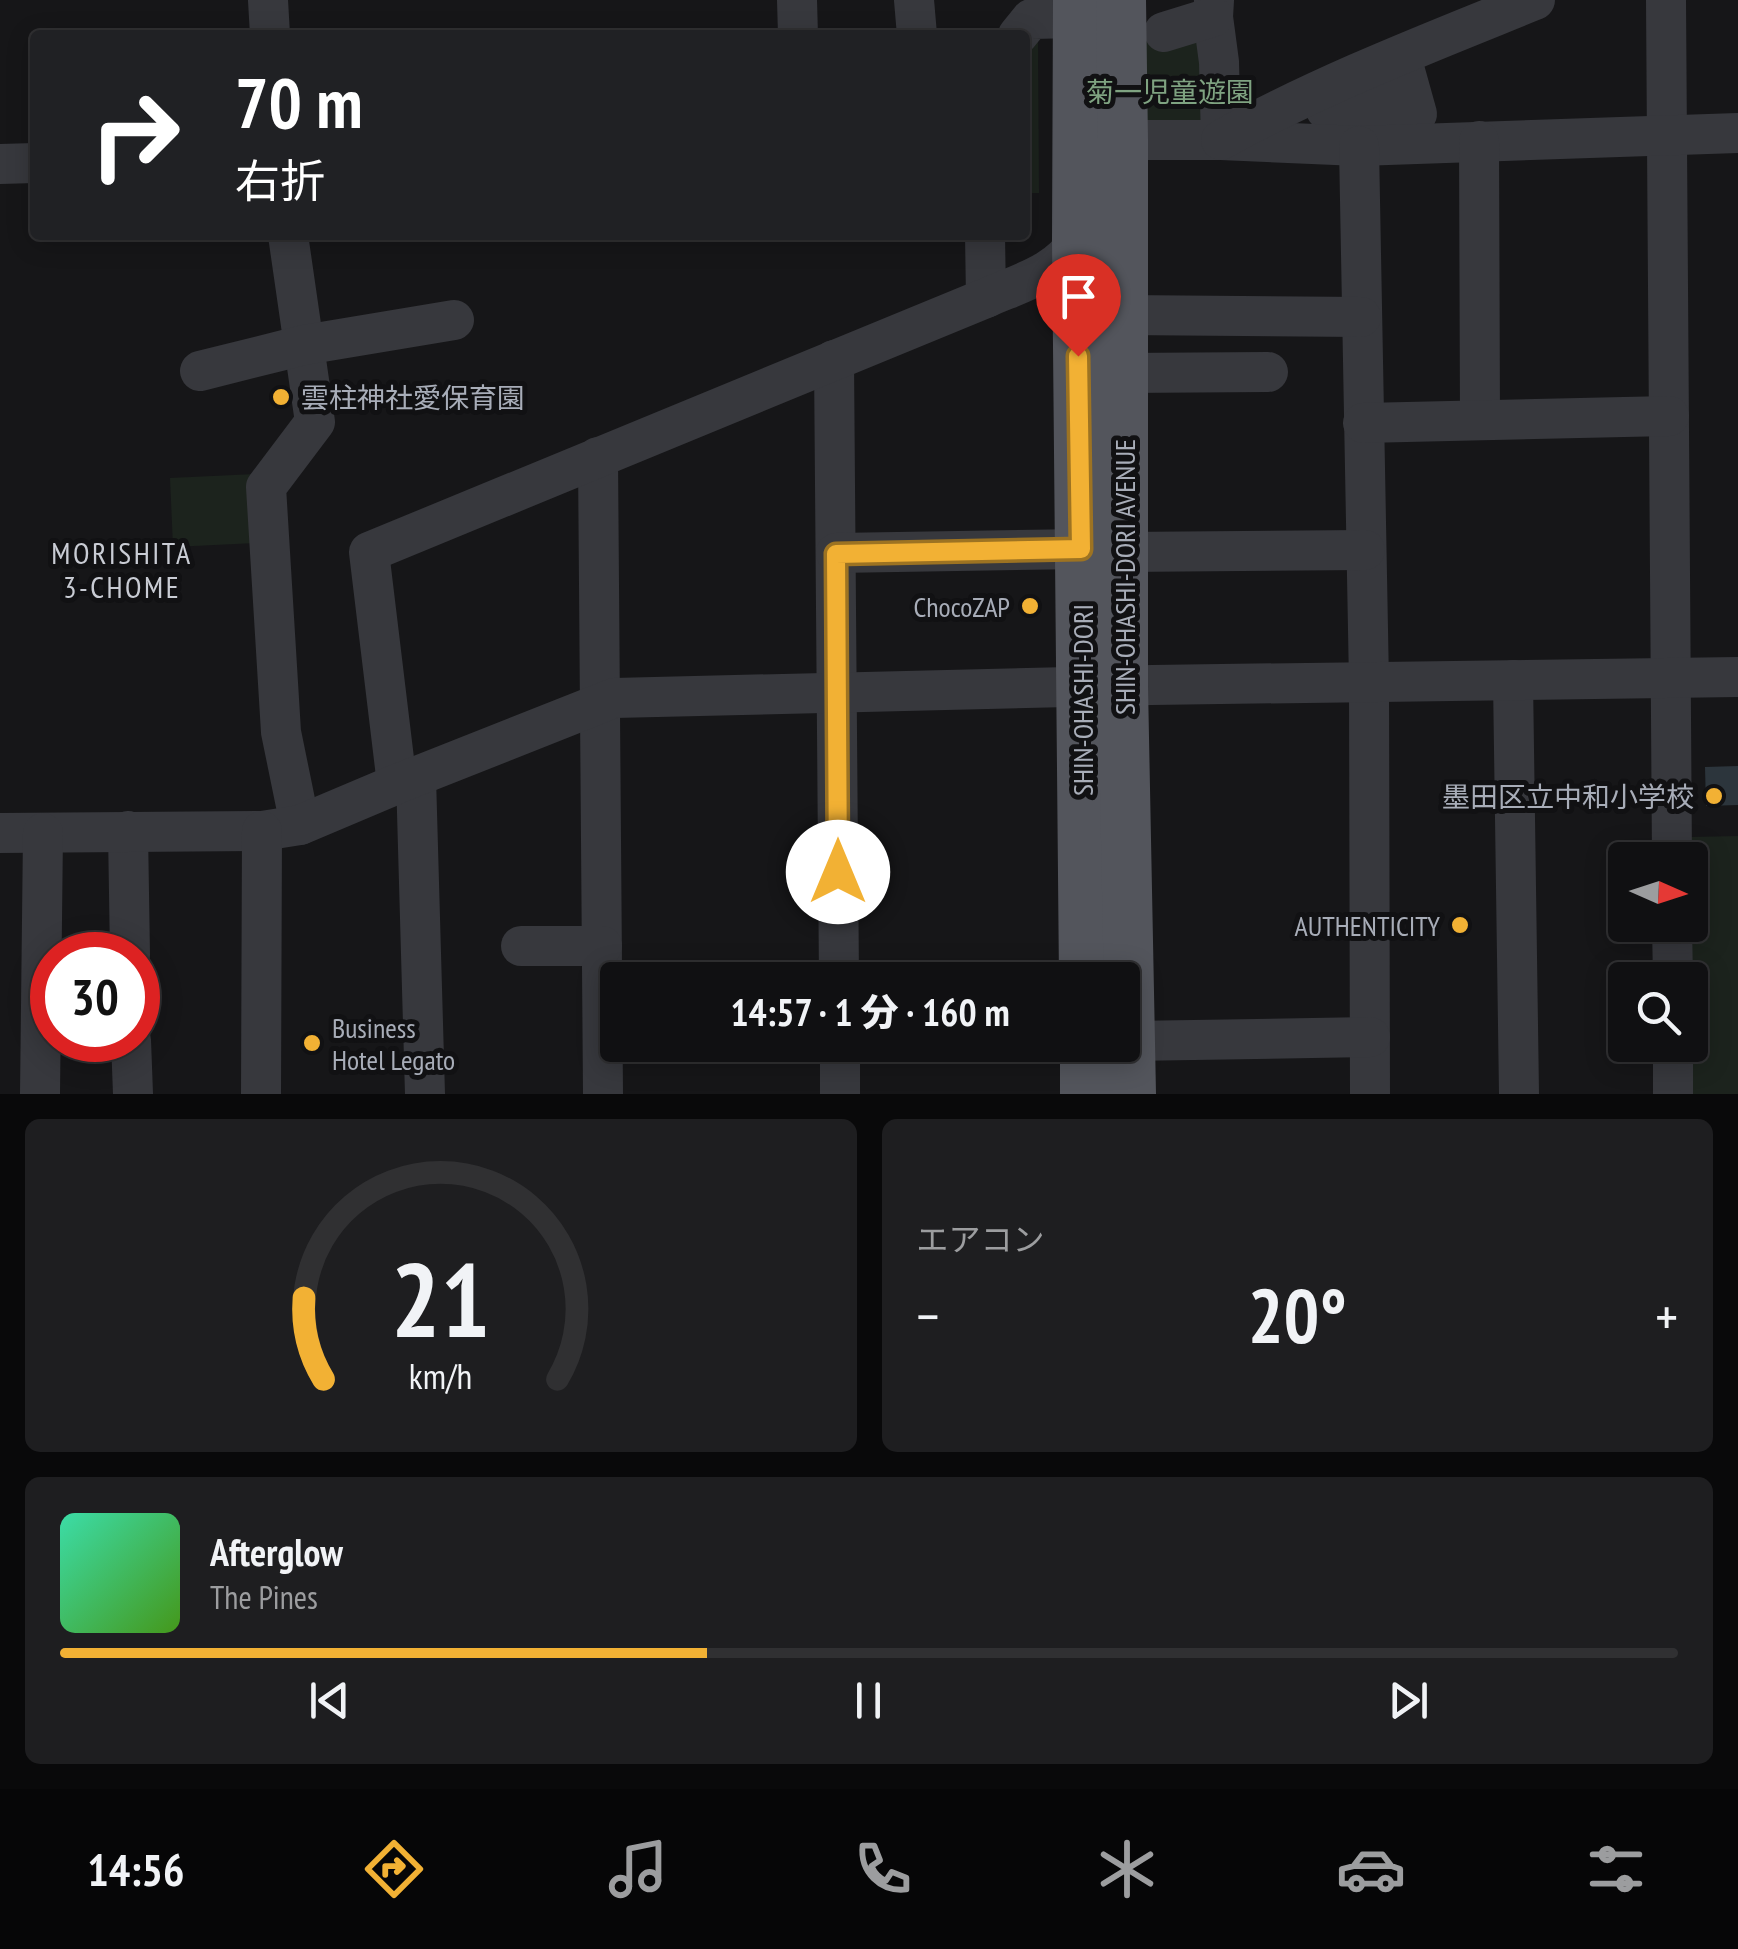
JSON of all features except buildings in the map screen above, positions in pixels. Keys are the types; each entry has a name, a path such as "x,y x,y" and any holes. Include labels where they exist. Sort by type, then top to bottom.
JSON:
{"main road":[{"name":"SHIN-OHASHI-DORI AVENUE","path":"1092,6 1123,140 1124,373 1102,550"},
{"name":"SHIN-OHASHI-DORI","path":"1085,962 1102,686 1102,550 1077,241 1092,6"},
{"name":"SHIN-OHASHI-DORI AVENUE","path":"1102,686 1107,962"},
{"path":"1086,1094 1100,1062"},
{"name":"SHIN-OHASHI-DORI AVENUE","path":"1117,1062 1131,1094"}],"street":[{"path":"268,0 270,30"},
{"path":"798,0 798,30"},
{"path":"914,0 916,30"},
{"path":"1221,140 1271,112 1535,0"},
{"path":"1666,0 1672,842"},
{"path":"1022,30 1030,19 1092,6"},
{"path":"1164,32 1214,8 1221,140"},
{"path":"1123,140 1359,146 1738,134"},
{"path":"1479,142 1480,420"},
{"path":"1359,146 1370,1094"},
{"path":"0,164 30,163"},
{"path":"261,1094 282,828 281,732 266,488 316,422 289,240"},
{"path":"985,240 986,298"},
{"path":"425,1094 406,780 369,552 986,298 1059,264 1077,241"},
{"path":"1123,315 1361,317"},
{"path":"200,370 304,345 454,320"},
{"path":"834,360 840,962"},
{"path":"1124,373 1268,372"},
{"path":"1363,423 1668,416"},
{"path":"598,457 603,1094"},
{"path":"836,554 1365,550"},
{"path":"0,833 282,828 614,698 1738,677"},
{"path":"1513,680 1519,1094"},
{"path":"128,831 130,932"},
{"path":"40,1094 43,833"},
{"path":"521,946 602,946"},
{"path":"1140,1042 1370,1037"},
{"path":"132,1062 132,1094"},
{"path":"840,1062 840,1094"},
{"path":"1673,1062 1673,1094"}],"green space":[{"name":"菊一児童遊園","path":"1209,23 1216,135 1128,136 1127,46"},
{"path":"1038,35 1039,193 1030,193 1030,36"},
{"path":"255,474 258,543 173,547 170,478"},
{"path":"1738,836 1738,1094 1693,1094 1693,1062 1708,1062 1708,962 1691,962 1691,942 1708,942 1708,842 1690,842 1690,837"}],"shaded area":[{"path":"1738,766 1738,805 1706,806 1705,767"}],"place":[{"name":"雲柱神社愛保育園","path":"281,397"},
{"name":"ChocoZAP","path":"1030,606"},
{"name":"墨田区立中和小学校","path":"1714,796"},
{"name":"AUTHENTICITY","path":"1460,925"},
{"name":"Business Hotel Legato","path":"312,1043"}],"district":[{"name":"MORISHITA 3-CHOME","path":"122,569"}],"route":[{"path":"838,872 836,554 1081,549 1078,356"}]}
